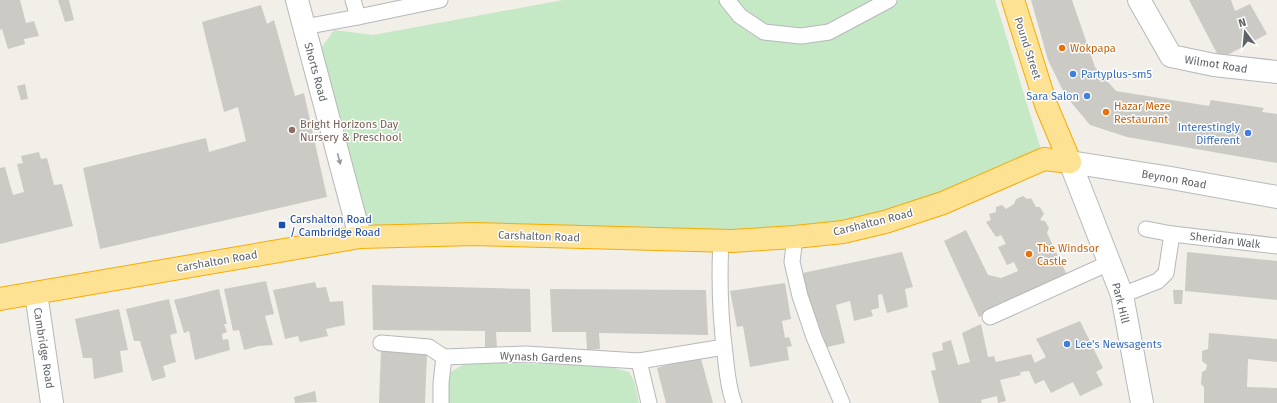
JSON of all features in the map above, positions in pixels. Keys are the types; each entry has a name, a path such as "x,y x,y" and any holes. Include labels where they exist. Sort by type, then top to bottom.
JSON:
{"highway":[{"name":"Pound Street","path":"1013,0 1046,105 1070,162"},
{"name":"Carshalton Road","path":"0,299 360,237 475,234 721,240 795,237 843,232 885,222 943,204 1044,158 1070,162"}],"street":[{"name":"Shorts Road","path":"297,0 360,237"},
{"name":"Wilmot Road","path":"1139,0 1171,56 1214,65 1277,72"},
{"name":"Beynon Road","path":"1070,162 1277,196"},
{"name":"Park Hill","path":"1070,162 1122,295 1142,403"},
{"name":"Cambridge Road","path":"36,293 52,403"}],"lane":[{"path":"353,0 358,17"},
{"path":"304,27 440,0"},
{"path":"727,0 740,16 764,32 801,36 828,32 889,0"},
{"name":"Sheridan Walk","path":"1146,229 1172,234 1277,246"},
{"path":"1122,295 1158,281 1166,273 1172,234"},
{"path":"795,237 792,262 800,296 814,338 842,403"},
{"path":"721,240 719,290 724,347 731,396 734,403"},
{"path":"990,317 1109,263"},
{"path":"381,343 429,347 444,357 441,383 441,403"},
{"name":"Wynash Gardens","path":"444,357 526,354 639,361 724,347"},
{"path":"639,361 649,403"}],"green space":[{"path":"563,0 995,0 1044,159 858,222 722,233 366,229 316,55 334,30 373,35"},
{"path":"484,362 606,366 629,372 634,381 639,403 448,403 448,383 451,372 466,363"}],"building":[{"path":"0,0 20,0 26,23 34,21 39,36 24,39 25,44 8,49 2,29 0,30"},
{"path":"58,0 69,0 74,20 65,22"},
{"path":"1031,0 1072,0 1095,67 1116,91 1209,106 1211,100 1264,108 1262,112 1277,114 1277,163 1127,137 1090,125 1065,95 1048,60"},
{"path":"1189,0 1231,0 1235,11 1250,4 1267,34 1220,59"},
{"path":"261,5 267,24 274,20 295,96 304,93 327,197 100,249 83,168 206,138 209,152 246,141 238,107 224,112 202,22"},
{"path":"25,84 28,99 21,100 17,86"},
{"path":"39,152 41,159 47,158 54,185 62,184 73,226 0,244 0,168 5,167 13,195 24,192 17,164 23,163 21,156"},
{"name":"The Windsor Castle","path":"1023,196 1027,199 1031,198 1036,207 1040,207 1044,214 1040,220 1045,221 1049,228 1047,233 1067,275 979,317 944,241 966,230 988,275 1001,278 1018,271 1014,262 1007,265 998,247 1006,244 1001,235 996,237 986,222 991,220 989,214 996,212 996,207 1002,205 1006,209 1014,204 1016,199"},
{"path":"902,252 913,287 905,289 908,307 887,313 882,294 878,295 879,308 871,310 873,316 854,321 850,301 836,305 845,343 823,348 818,322 814,323 803,273"},
{"path":"1187,252 1277,261 1277,300 1185,291"},
{"path":"266,281 274,314 265,316 273,345 259,346 244,350 239,330 233,331 224,289"},
{"path":"315,282 317,288 326,287 330,302 343,301 345,325 326,329 328,336 300,342 298,336 285,339 273,290"},
{"path":"785,283 791,319 782,321 785,338 789,337 792,346 787,347 789,360 750,367 743,326 737,327 730,291"},
{"path":"372,285 530,289 531,332 496,332 497,348 485,348 485,331 373,330"},
{"path":"219,289 227,324 224,324 227,332 222,334 223,340 228,339 230,350 195,360 189,331 184,333 174,300"},
{"path":"550,289 706,290 708,335 599,333 600,349 587,350 586,332 552,332"},
{"path":"1173,290 1183,290 1182,304 1174,304"},
{"path":"169,299 177,333 170,335 176,362 163,366 166,377 152,381 140,341 134,341 126,309"},
{"path":"119,309 128,350 120,351 123,372 94,379 92,358 83,358 75,319"},
{"path":"1080,321 1103,368 1096,372 1103,385 1080,396 1073,382 1051,393 1044,380 1035,384 1029,371 1020,372 1021,375 1000,380 1006,401 998,403 997,396 981,400 982,403 939,403 931,371 936,370 932,353 943,350 942,343 951,340 958,365 970,362 962,333 981,324 988,357 994,356 996,362 1031,354 1035,363 1046,357 1036,339"},
{"path":"1209,333 1277,339 1277,362 1248,359 1247,387 1277,388 1277,403 1204,403 1204,387 1201,384 1202,372 1206,370 1207,365 1202,361 1202,351 1208,349"},
{"path":"381,350 427,353 425,403 379,403"},
{"path":"700,355 713,403 666,403 657,368"},
{"path":"315,391 317,402 295,403 294,397"}],"place":[{"name":"Wokpapa","path":"1062,48"},
{"name":"Partyplus-sm5","path":"1073,74"},
{"name":"Sara Salon","path":"1087,96"},
{"name":"Hazar Meze Restaurant","path":"1106,112"},
{"name":"Bright Horizons Day Nursery & Preschool","path":"292,130"},
{"name":"Interestingly Different","path":"1248,133"},
{"name":"Carshalton Road / Cambridge Road","path":"282,225"},
{"name":"The Windsor Castle","path":"1029,254"},
{"name":"Lee's Newsagents","path":"1067,344"}]}
